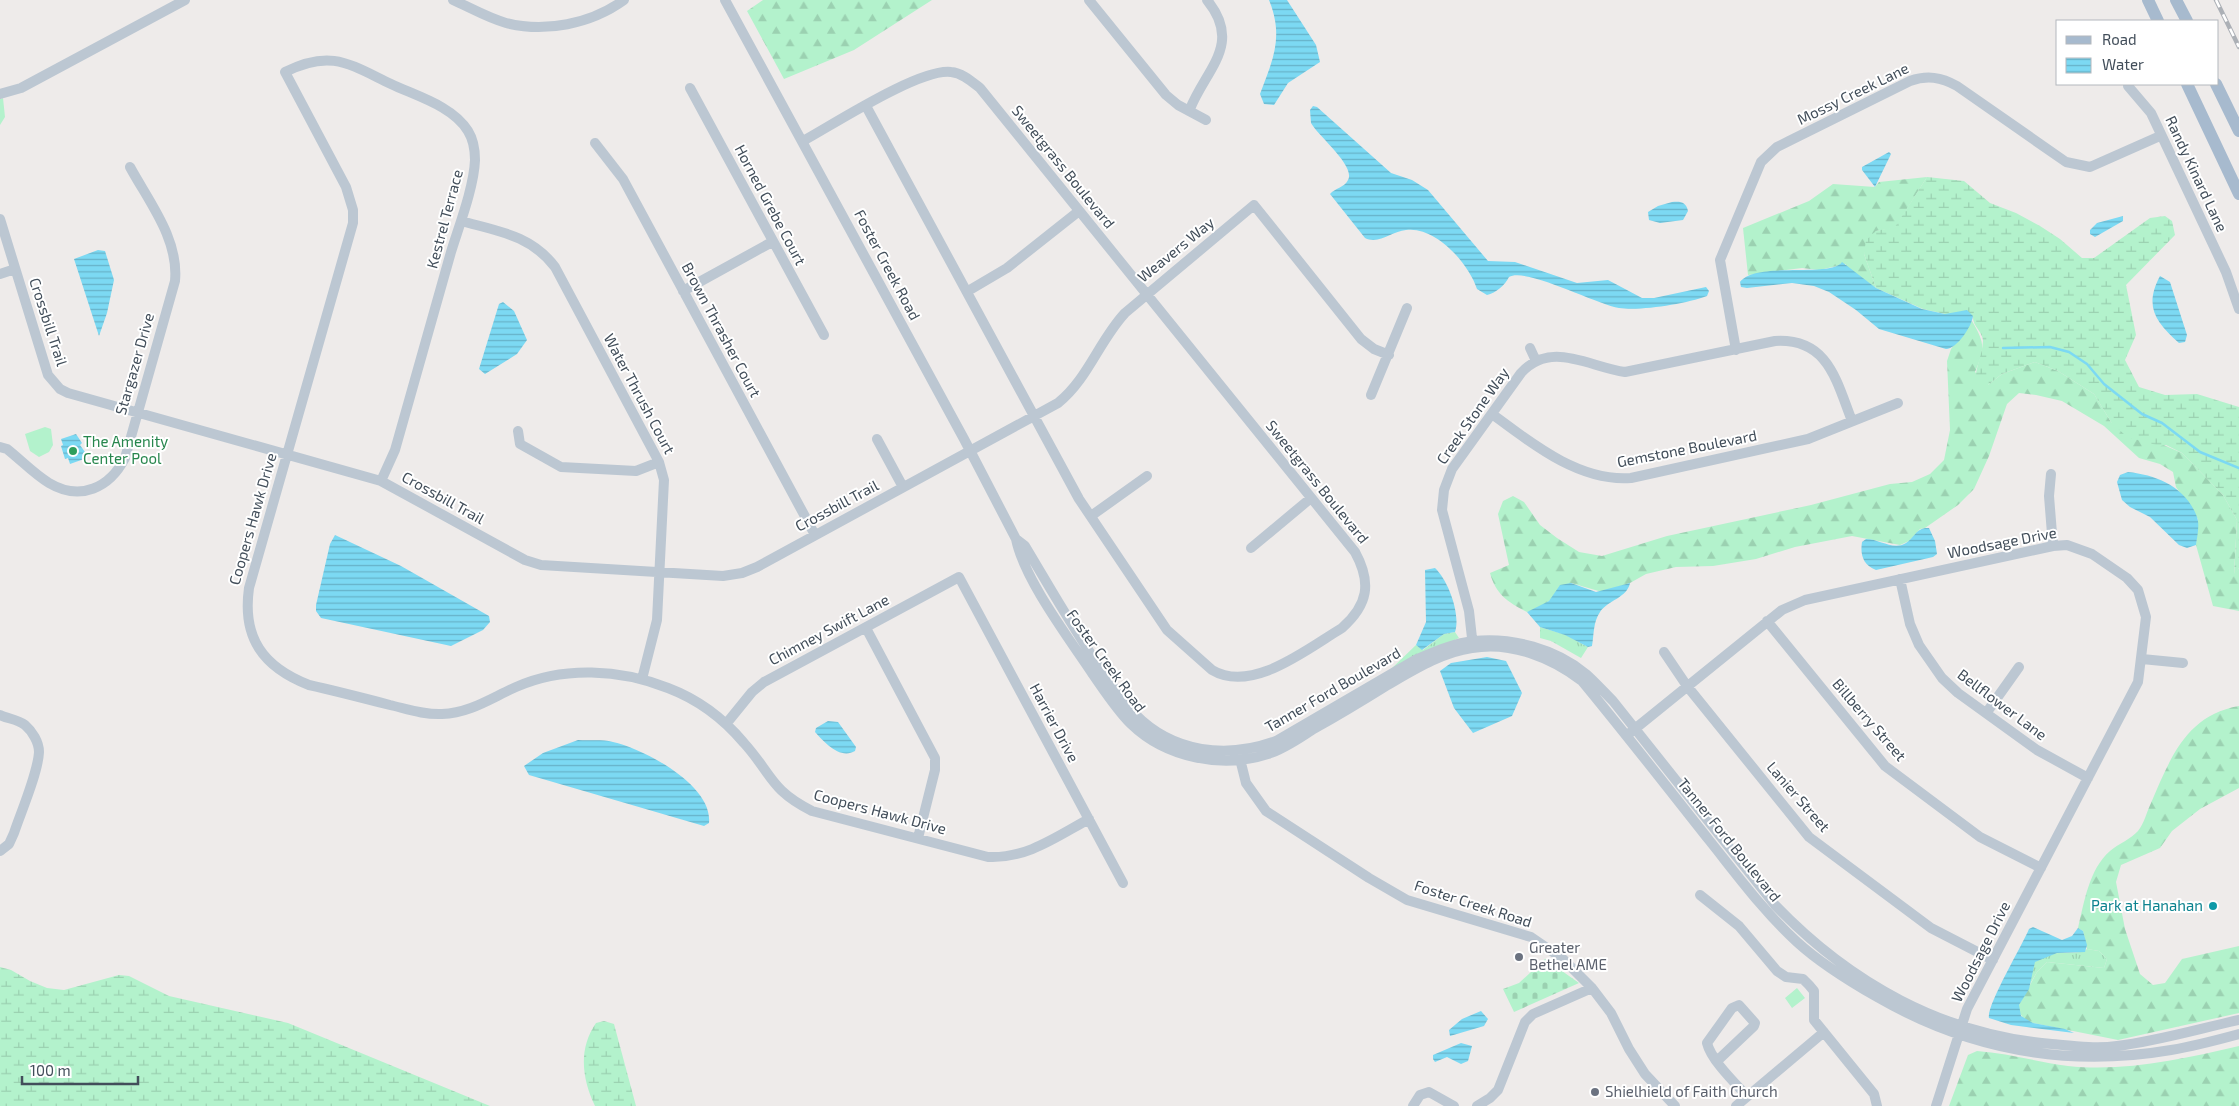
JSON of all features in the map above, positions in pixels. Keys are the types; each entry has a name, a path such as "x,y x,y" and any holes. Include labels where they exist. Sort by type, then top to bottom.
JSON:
{"main road":[{"path":"2148,0 2158,20"},
{"path":"2176,0 2186,20"},
{"path":"2187,85 2239,194"},
{"path":"2216,85 2239,131"}],"street":[{"path":"0,94 21,88 184,0"},
{"path":"453,0 487,16 508,23 532,26 583,20 624,0"},
{"path":"1089,0 1166,95 1178,105 1190,109 1206,120"},
{"path":"1190,109 1197,92 1217,62 1222,48 1223,32 1215,10 1207,0"},
{"name":"Foster Creek Road","path":"727,2 1016,538 1025,546 1076,633 1136,715 1151,728 1172,740 1194,748 1239,756 1246,783 1266,811 1369,878 1407,900 1531,937 1563,959 1592,988 1610,1013 1645,1074 1675,1106"},
{"name":"Kestrel Terrace","path":"285,72 303,63 320,59 337,60 354,66 447,111 458,119 468,131 473,144 475,160 460,221 394,450 381,481"},
{"name":"Coopers Hawk Drive","path":"285,72 346,187 353,210 353,223 249,588 246,606 248,624 254,640 274,667 293,678 309,684 426,714 462,711 481,705 518,686 555,676 602,672 642,679 682,694 726,724 744,743 777,789 794,802 812,811 988,857 1003,858 1029,851 1088,819"},
{"name":"Sweetgrass Boulevard","path":"803,141 866,106 920,76 951,72 965,76 980,88 1355,552 1363,566 1366,582 1364,598 1352,619 1342,628 1266,672 1242,678 1220,674 1212,670 1167,630 1090,516 866,106"},
{"name":"Mossy Creek Lane","path":"1736,350 1720,260 1754,172 1769,154 1789,141 1910,81 1930,77 1949,81 2066,162 2075,166 2090,167 2096,165 2160,136"},
{"name":"Randy Kinard Lane","path":"2128,86 2146,105 2230,282 2239,309"},
{"name":"Horned Grebe Court","path":"690,88 824,335"},
{"name":"Brown Thrasher Court","path":"595,143 623,179 815,535"},
{"name":"Stargazer Drive","path":"0,447 7,449 49,483 64,490 82,491 101,486 117,473 126,458 175,281 176,266 167,234 130,166"},
{"name":"Weavers Way","path":"971,452 1058,403 1071,392 1111,328 1146,293 1254,205 1361,339 1374,349 1389,355"},
{"path":"968,290 1007,268 1079,211"},
{"name":"Crossbill Trail","path":"0,218 48,374 54,383 68,393 381,481 525,560 541,565 722,576 742,572 971,452"},
{"name":"Water Thrush Court","path":"460,221 519,238 536,246 546,255 555,267 659,462 664,480 657,620 642,679"},
{"path":"683,291 772,242"},
{"path":"0,274 15,269"},
{"path":"1371,396 1407,308"},
{"path":"1530,348 1536,361 1545,357 1564,356 1610,370 1625,372 1786,340 1812,349 1825,360 1832,370 1852,420"},
{"name":"Creek Stone Way","path":"1473,644 1469,611 1445,522 1442,500 1447,478 1452,469 1521,373 1536,361"},
{"name":"Gemstone Boulevard","path":"1492,414 1544,453 1558,460 1616,479 1631,478 1808,439 1898,403"},
{"path":"518,431 520,444 561,467 636,471 659,462"},
{"path":"877,439 903,487"},
{"path":"2051,474 2049,496 2053,546"},
{"path":"1090,516 1147,476"},
{"path":"1250,548 1311,498"},
{"name":"Woodsage Drive","path":"1630,732 1767,621 1782,610 1805,600 2053,546 2067,545 2092,554 2127,578 2138,590 2146,617 2138,682 1967,1009 1936,1106"},
{"name":"Chimney Swift Lane","path":"726,724 752,692 764,682 959,577"},
{"name":"Harrier Drive","path":"959,577 1123,884"},
{"name":"Bellflower Lane","path":"1900,579 1910,624 1919,645 1942,678 1958,693 1987,712 2037,750 2088,778"},
{"name":"Billberry Street","path":"1767,621 1885,766 1980,837 2041,868"},
{"path":"866,628 935,758 936,770 918,838"},
{"name":"Tanner Ford Boulevard","path":"1239,756 1276,741 1415,660 1437,650 1473,644 1513,642 1540,648 1587,674 1612,701 1630,732 1775,905 1817,946 1891,997 1999,1047 2041,1055 2084,1057 2128,1055 2172,1050 2239,1034"},
{"name":"Lanier Street","path":"1664,652 1687,686 1809,837 1931,928 1993,960"},
{"path":"2142,659 2183,662"},
{"path":"1987,712 2019,667"},
{"path":"0,715 26,726 36,739 39,750 37,763 14,833 9,844 0,851"},
{"path":"1700,895 1739,926 1777,971 1786,977 1803,979 1809,985 1814,991 1814,1020 1874,1094 1877,1106"},
{"path":"1477,1106 1498,1090 1525,1022 1533,1014 1592,988"},
{"path":"1717,1061 1754,1026 1755,1023 1739,1005 1732,1008 1707,1043 1708,1049 1717,1061 1747,1096"},
{"name":"Tanner Ford Boulevard","path":"1961,1031 2030,1042 2115,1046 2162,1038 2239,1020"},
{"path":"1736,1106 1824,1032"},
{"path":"1413,1106 1420,1094 1429,1092 1454,1106"}],"green space":[{"path":"763,0 932,0 854,50 784,79 747,11"},
{"path":"3,98 5,117 0,125 0,99"},
{"path":"1927,177 1895,228 1876,231 1864,254 1876,288 1846,267 1846,264 1819,270 1802,268 1748,275 1743,228 1809,201 1833,184 1875,187 1879,182"},
{"path":"1927,177 1964,181 1990,203 2016,213 2040,226 2060,239 2082,258 2094,258 2150,218 2165,216 2172,221 2175,235 2126,285 2136,335 2125,360 2139,387 2165,395 2197,394 2239,407 2239,568 2234,576 2237,520 2223,495 2182,453 2166,445 2160,446 2127,437 2111,422 2094,394 2058,371 2035,362 2002,374 1988,385 1976,385 1976,373 1983,338 1974,323 1973,316 1945,314 1923,309 1876,288 1864,254 1866,240 1876,231 1895,227"},
{"path":"1972,321 1982,346 1981,357 1975,372 1988,385 2002,374 2035,362 2058,371 2094,394 2111,422 2182,453 2223,495 2237,520 2234,574 2239,568 2239,611 2213,606 2196,545 2198,519 2176,487 2173,472 2160,464 2139,458 2104,426 2062,401 2019,393 2007,404 1989,456 1974,489 1958,505 1925,528 1920,529 1909,541 1900,545 1852,536 1795,547 1756,559 1713,566 1676,567 1646,574 1630,583 1602,592 1571,583 1543,606 1527,612 1504,597 1496,587 1490,573 1509,565 1498,514 1503,501 1513,496 1524,502 1540,525 1557,538 1579,552 1602,556 1667,536 1811,505 1890,484 1912,482 1930,474 1944,460 1950,430 1947,361 1951,349"},
{"path":"45,427 51,429 53,445 49,452 39,457 30,451 25,434"},
{"path":"1540,627 1566,635 1588,647 1581,658 1551,641 1540,638"},
{"path":"1455,632 1459,638 1389,671 1416,645 1423,650 1444,634"},
{"path":"2239,706 2239,788 2200,809 2172,831 2160,848 2121,865 2116,882 2125,929 2140,974 2153,985 2165,983 2182,959 2239,946 2239,1013 2118,1040 2025,1020 2018,1011 2019,1005 2037,972 2047,962 2104,968 2107,959 2099,951 2087,949 2083,931 2078,928 2088,887 2097,867 2110,851 2138,831 2165,771 2182,741 2206,719 2221,711"},
{"path":"2087,949 2099,951 2107,959 2104,968 2047,962 2037,972 2030,984 2034,963 2040,957 2047,954 2077,952"},
{"path":"1545,959 1579,983 1514,1012 1503,989 1519,983"},
{"path":"0,967 11,970 47,988 64,990 119,975 129,976 169,996 288,1023 490,1106 0,1106"},
{"path":"1797,988 1805,998 1792,1008 1785,998"},
{"path":"604,1021 614,1024 636,1106 595,1106 591,1096 585,1075 584,1054 586,1043 596,1023"},
{"path":"2239,1046 2239,1106 1949,1106 1968,1055 1977,1051 2068,1066 2111,1067 2175,1060"}],"water":[{"path":"1269,0 1287,0 1316,45 1320,62 1288,83 1274,105 1264,104 1260,94 1273,59 1275,48 1276,25"},
{"path":"1313,106 1317,107 1391,173 1412,180 1428,190 1488,261 1515,262 1577,283 1608,280 1642,298 1654,298 1706,287 1709,291 1707,296 1663,306 1639,309 1619,308 1545,281 1518,275 1509,277 1500,288 1487,295 1477,289 1473,279 1459,258 1440,240 1429,234 1417,230 1406,230 1375,240 1365,238 1330,194 1346,183 1349,174 1342,159 1311,123 1310,110"},
{"path":"1889,152 1891,154 1875,187 1862,170 1862,167"},
{"path":"1680,202 1686,206 1688,211 1683,220 1660,223 1649,220 1648,212 1658,206"},
{"path":"2123,216 2123,221 2095,237 2090,234 2090,230 2097,223"},
{"path":"98,250 105,251 114,280 107,313 99,336 74,259"},
{"path":"1842,262 1876,288 1922,309 1945,314 1967,310 1973,316 1970,325 1955,345 1946,349 1879,329 1856,310 1829,292 1814,286 1792,283 1741,287 1740,282 1748,276 1761,272 1824,269 1835,267"},
{"path":"2160,276 2170,282 2187,335 2185,342 2179,343 2164,328 2154,313 2153,296"},
{"path":"503,302 514,311 527,340 517,354 485,374 479,369 499,304"},
{"name":"The Amenity Center Pool","path":"76,434 85,452 83,454 84,459 70,464 68,458 65,459 61,439"},
{"path":"2128,472 2149,476 2169,484 2186,498 2198,520 2196,545 2187,548 2179,545 2150,517 2130,507 2122,500 2117,482 2120,475"},
{"path":"1929,528 1935,541 1937,554 1933,557 1876,570 1863,559 1862,542 1866,539 1896,546 1906,543 1919,530"},
{"path":"335,535 401,566 489,616 490,622 483,630 451,646 321,618 316,611 316,605 330,544"},
{"path":"1435,568 1449,589 1455,607 1455,632 1444,634 1422,650 1416,645 1426,622 1425,570"},
{"path":"1571,583 1596,592 1630,583 1621,596 1600,612 1595,624 1592,646 1588,647 1565,635 1540,627 1527,612 1549,601 1560,585"},
{"path":"1487,657 1506,661 1522,693 1512,716 1473,733 1454,708 1440,671 1451,663"},
{"path":"828,721 838,722 856,747 855,751 849,753 838,752 815,732 816,728"},
{"path":"578,740 613,742 626,746 642,752 674,771 700,795 707,809 709,823 704,826 529,775 524,766 543,753"},
{"path":"2033,927 2062,940 2072,936 2078,928 2083,931 2087,945 2085,952 2057,953 2035,962 2029,989 2019,1005 2021,1016 2033,1023 2065,1029 2074,1033 2011,1025 1989,1018 1998,989 2029,929"},
{"path":"1481,1011 1488,1019 1484,1026 1450,1036 1449,1030 1462,1019"},
{"path":"1461,1043 1472,1046 1468,1061 1461,1064 1447,1057 1435,1062 1433,1059 1433,1055"}],"waterway":[{"path":"2003,348 2050,347 2069,352 2087,364 2104,384 2142,414 2162,423 2200,452 2239,468"}],"railway":[{"path":"2216,0 2239,47"}],"place":[{"name":"The Amenity Center Pool","path":"73,451"},
{"name":"Park at Hanahan","path":"2213,906"},
{"name":"Greater Bethel AME","path":"1519,957"},
{"name":"Shielhield of Faith Church","path":"1595,1092"}]}
